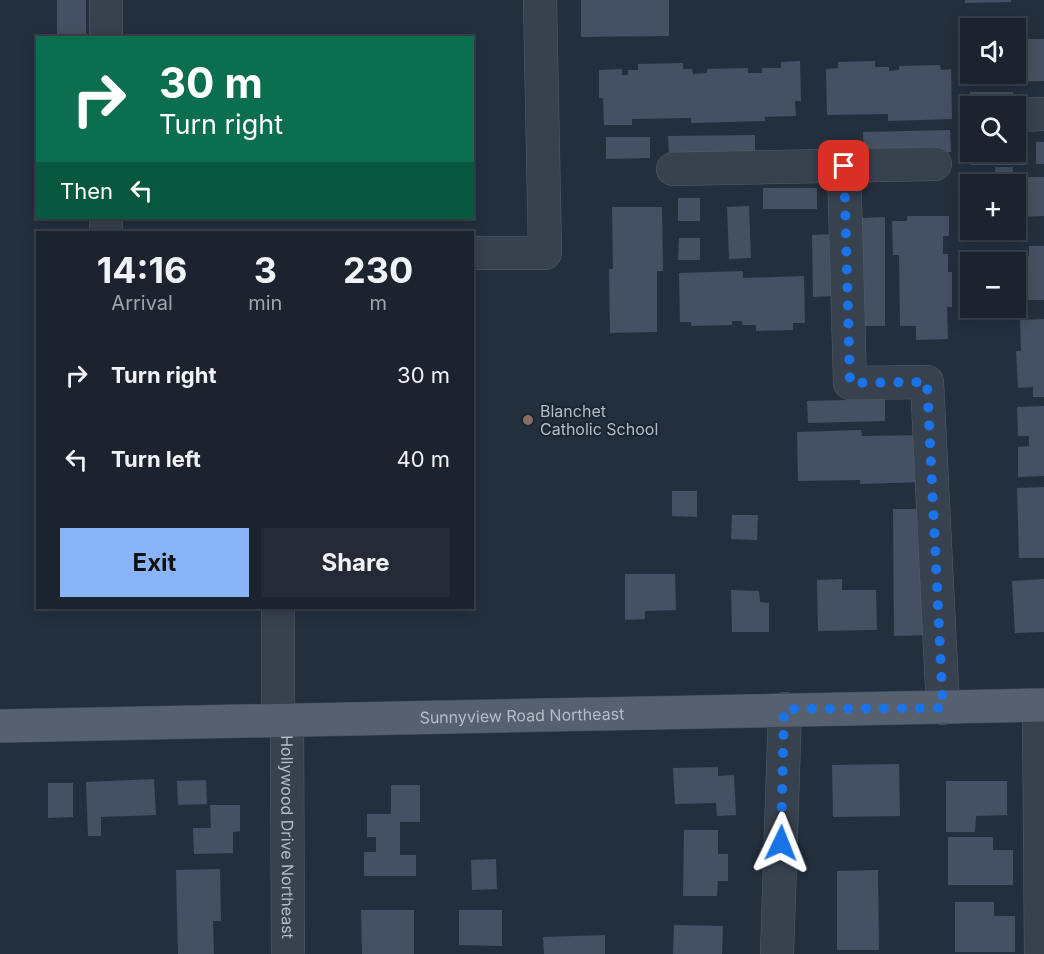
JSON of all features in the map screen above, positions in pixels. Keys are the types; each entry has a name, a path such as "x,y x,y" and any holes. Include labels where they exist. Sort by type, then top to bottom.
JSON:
{"main road":[{"name":"Sunnyview Road Northeast","path":"0,726 1042,705"}],"street":[{"path":"106,0 106,36"},
{"path":"474,253 544,253 540,0"},
{"path":"1026,115 1044,114"},
{"path":"673,168 935,164"},
{"path":"844,166 850,383 927,382 943,708"},
{"name":"Hollywood Drive Northeast","path":"278,609 288,954"},
{"path":"1041,954 1042,705"},
{"path":"777,954 784,709"}],"building":[{"path":"57,0 86,0 86,36 57,36"},
{"path":"581,0 669,0 669,36 581,37"},
{"path":"965,0 1011,0 1011,2 965,3"},
{"path":"1026,39 1044,39 1044,81 1026,81"},
{"path":"800,61 801,101 795,101 796,116 765,117 765,121 691,123 691,118 632,119 632,125 604,125 603,98 599,98 599,70 622,69 622,75 628,75 628,70 638,70 638,64 683,63 683,69 692,69 693,74 707,73 707,69 748,68 748,73 762,73 762,68 781,68 781,62"},
{"path":"875,61 875,67 889,67 889,71 899,70 899,66 940,65 941,70 951,69 952,119 888,121 888,114 827,115 826,69 838,68 838,62"},
{"path":"970,92 1013,92 1013,96 970,96"},
{"path":"950,130 951,152 864,155 863,132"},
{"path":"755,135 755,157 669,158 668,136"},
{"path":"606,137 650,137 650,158 606,159"},
{"path":"1036,142 1044,142 1044,164 1036,164"},
{"path":"971,162 1026,162 1026,165 971,165"},
{"path":"995,167 1013,167 1013,174 995,174"},
{"path":"1026,177 1044,177 1044,216 1026,217"},
{"path":"763,188 817,188 817,209 763,209"},
{"path":"678,198 700,198 700,221 678,221"},
{"path":"749,206 751,258 729,259 727,207"},
{"path":"612,207 662,207 663,271 657,271 657,332 610,333 609,269 613,269"},
{"path":"907,216 949,216 949,236 943,236 943,254 948,254 948,272 952,272 952,307 947,307 948,339 916,340 916,326 900,326 899,255 893,255 892,221 907,221"},
{"path":"885,217 885,326 863,326 862,218"},
{"path":"834,234 835,296 813,297 812,235"},
{"path":"679,238 700,238 700,260 678,260"},
{"path":"1029,246 1044,246 1044,300 1027,300 1026,256 1029,256"},
{"path":"743,271 743,278 804,276 805,323 793,323 793,330 756,331 756,325 742,325 742,321 732,321 732,325 691,326 691,322 680,322 679,273"},
{"path":"1044,319 1044,397 1033,397 1033,387 1018,388 1016,351 1021,351 1020,320"},
{"path":"885,399 885,421 808,423 807,401"},
{"path":"1044,406 1044,476 1018,477 1018,447 1029,446 1029,436 1018,436 1017,407"},
{"path":"861,430 862,436 923,435 924,482 860,484 860,480 798,481 797,432"},
{"path":"1044,487 1044,558 1019,558 1017,488"},
{"path":"672,491 697,491 697,517 672,516"},
{"path":"893,509 924,509 926,635 894,636"},
{"path":"732,515 758,515 757,540 731,539"},
{"path":"625,574 675,574 676,610 645,611 645,619 625,620"},
{"path":"842,579 842,590 876,590 877,630 818,631 817,580"},
{"path":"1044,579 1044,632 1015,633 1012,581"},
{"path":"731,590 759,591 760,602 769,603 769,632 732,632"},
{"path":"899,764 900,816 833,817 832,765"},
{"path":"718,767 718,776 734,775 736,815 717,816 716,803 675,804 673,768"},
{"path":"154,779 156,815 101,817 101,836 88,836 86,782"},
{"path":"206,780 207,804 178,805 177,781"},
{"path":"946,781 1007,781 1007,815 976,816 975,832 946,832"},
{"path":"48,783 73,783 73,817 48,818"},
{"path":"391,785 420,785 420,822 400,822 400,855 416,855 416,876 364,876 364,852 376,852 376,837 367,837 367,814 391,814"},
{"path":"210,805 240,805 240,831 233,832 233,853 194,854 193,828 211,828"},
{"path":"684,830 718,830 718,854 728,854 728,881 718,881 717,896 683,896"},
{"path":"948,837 993,837 993,850 1013,850 1013,885 948,885"},
{"path":"496,859 497,889 472,890 471,860"},
{"path":"220,869 221,921 213,921 214,954 178,954 176,870"},
{"path":"878,870 879,950 837,950 837,871"},
{"path":"955,902 994,902 994,916 1015,916 1015,952 955,952"},
{"path":"361,910 414,910 414,954 362,954"},
{"path":"459,910 502,910 502,946 459,945"},
{"path":"674,925 723,926 722,954 673,954"},
{"path":"605,935 605,954 544,954 543,937"}],"place":[{"name":"Blanchet Catholic School","path":"528,420"}],"route":[{"path":"781,843 784,709 943,708 927,382 850,383 844,166"}]}
